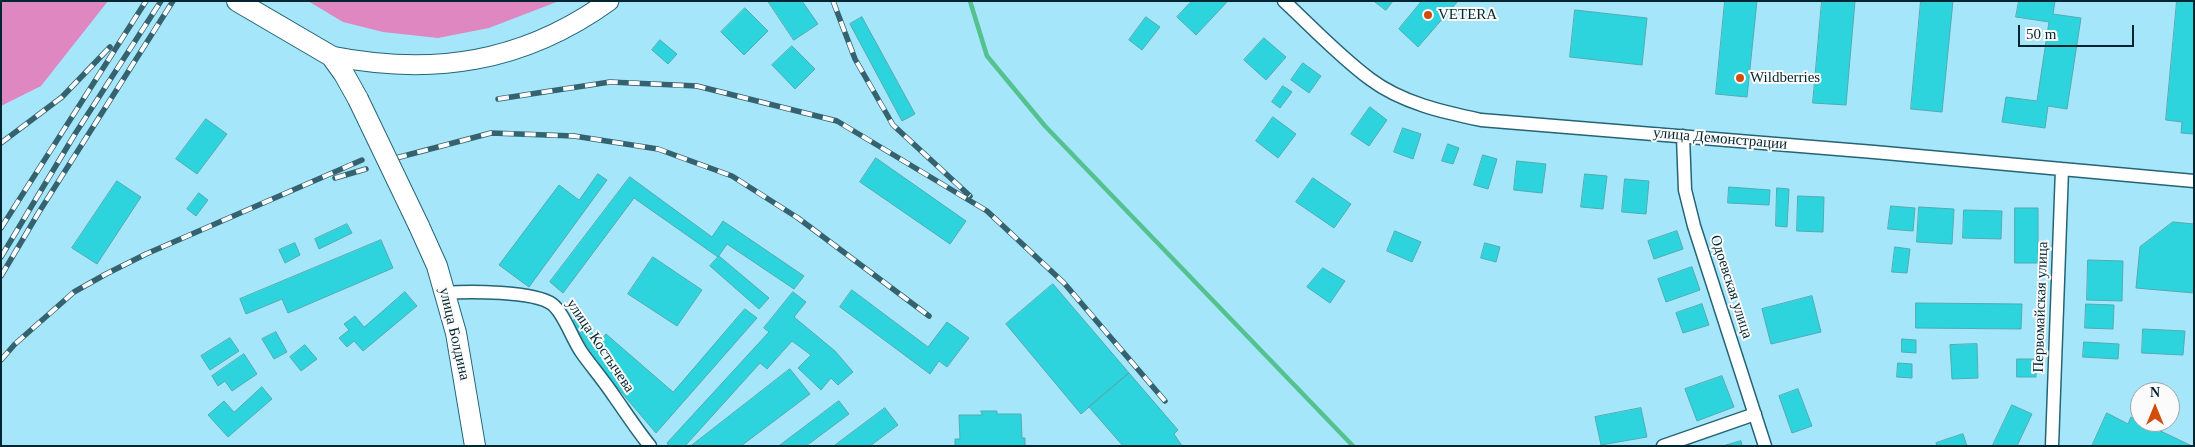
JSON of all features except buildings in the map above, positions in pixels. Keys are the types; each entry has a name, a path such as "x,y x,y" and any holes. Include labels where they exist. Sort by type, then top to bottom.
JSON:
{"main road":[{"path":"245,6 331,56"},
{"name":"улица Болдина","path":"331,56 358,99 419,226 445,293 463,369 475,446"}],"street":[{"path":"331,56 362,62 423,65 458,64 532,44 567,28 609,1"},
{"name":"улица Демонстрации","path":"1284,1 1370,80 1399,96 1435,110 1503,123 1683,136 2194,182"},
{"name":"Одоевская улица","path":"1683,136 1685,190 1694,226 1765,446"},
{"name":"Первомайская улица","path":"2052,446 2062,169"},
{"name":"улица Костычева","path":"445,293 484,292 530,296 552,304 560,314 581,352 650,446"},
{"path":"1662,446 1755,414"}],"shaded area":[{"path":"1,1 108,1 41,86 1,106"},
{"path":"308,1 559,1 489,28 438,38 383,32 343,22"}],"waterway":[{"path":"970,1 987,56 1045,126 1353,446"}],"railway":[{"path":"1,228 146,1"},
{"path":"1,257 75,134 161,1"},
{"path":"1,276 39,212 173,1"},
{"path":"833,1 855,59 893,125 970,196"},
{"path":"1,143 62,97 110,47"},
{"path":"498,99 610,82 697,86 837,121 987,211 1064,283 1165,401"},
{"path":"396,158 491,133 574,136 658,149 732,176 798,218 929,316"},
{"path":"1,360 15,344 74,292 106,274 146,254 362,160"},
{"path":"335,178 366,169"}],"place":[{"name":"VETERA","path":"1428,15"},
{"name":"Wildberries","path":"1740,78"}]}
